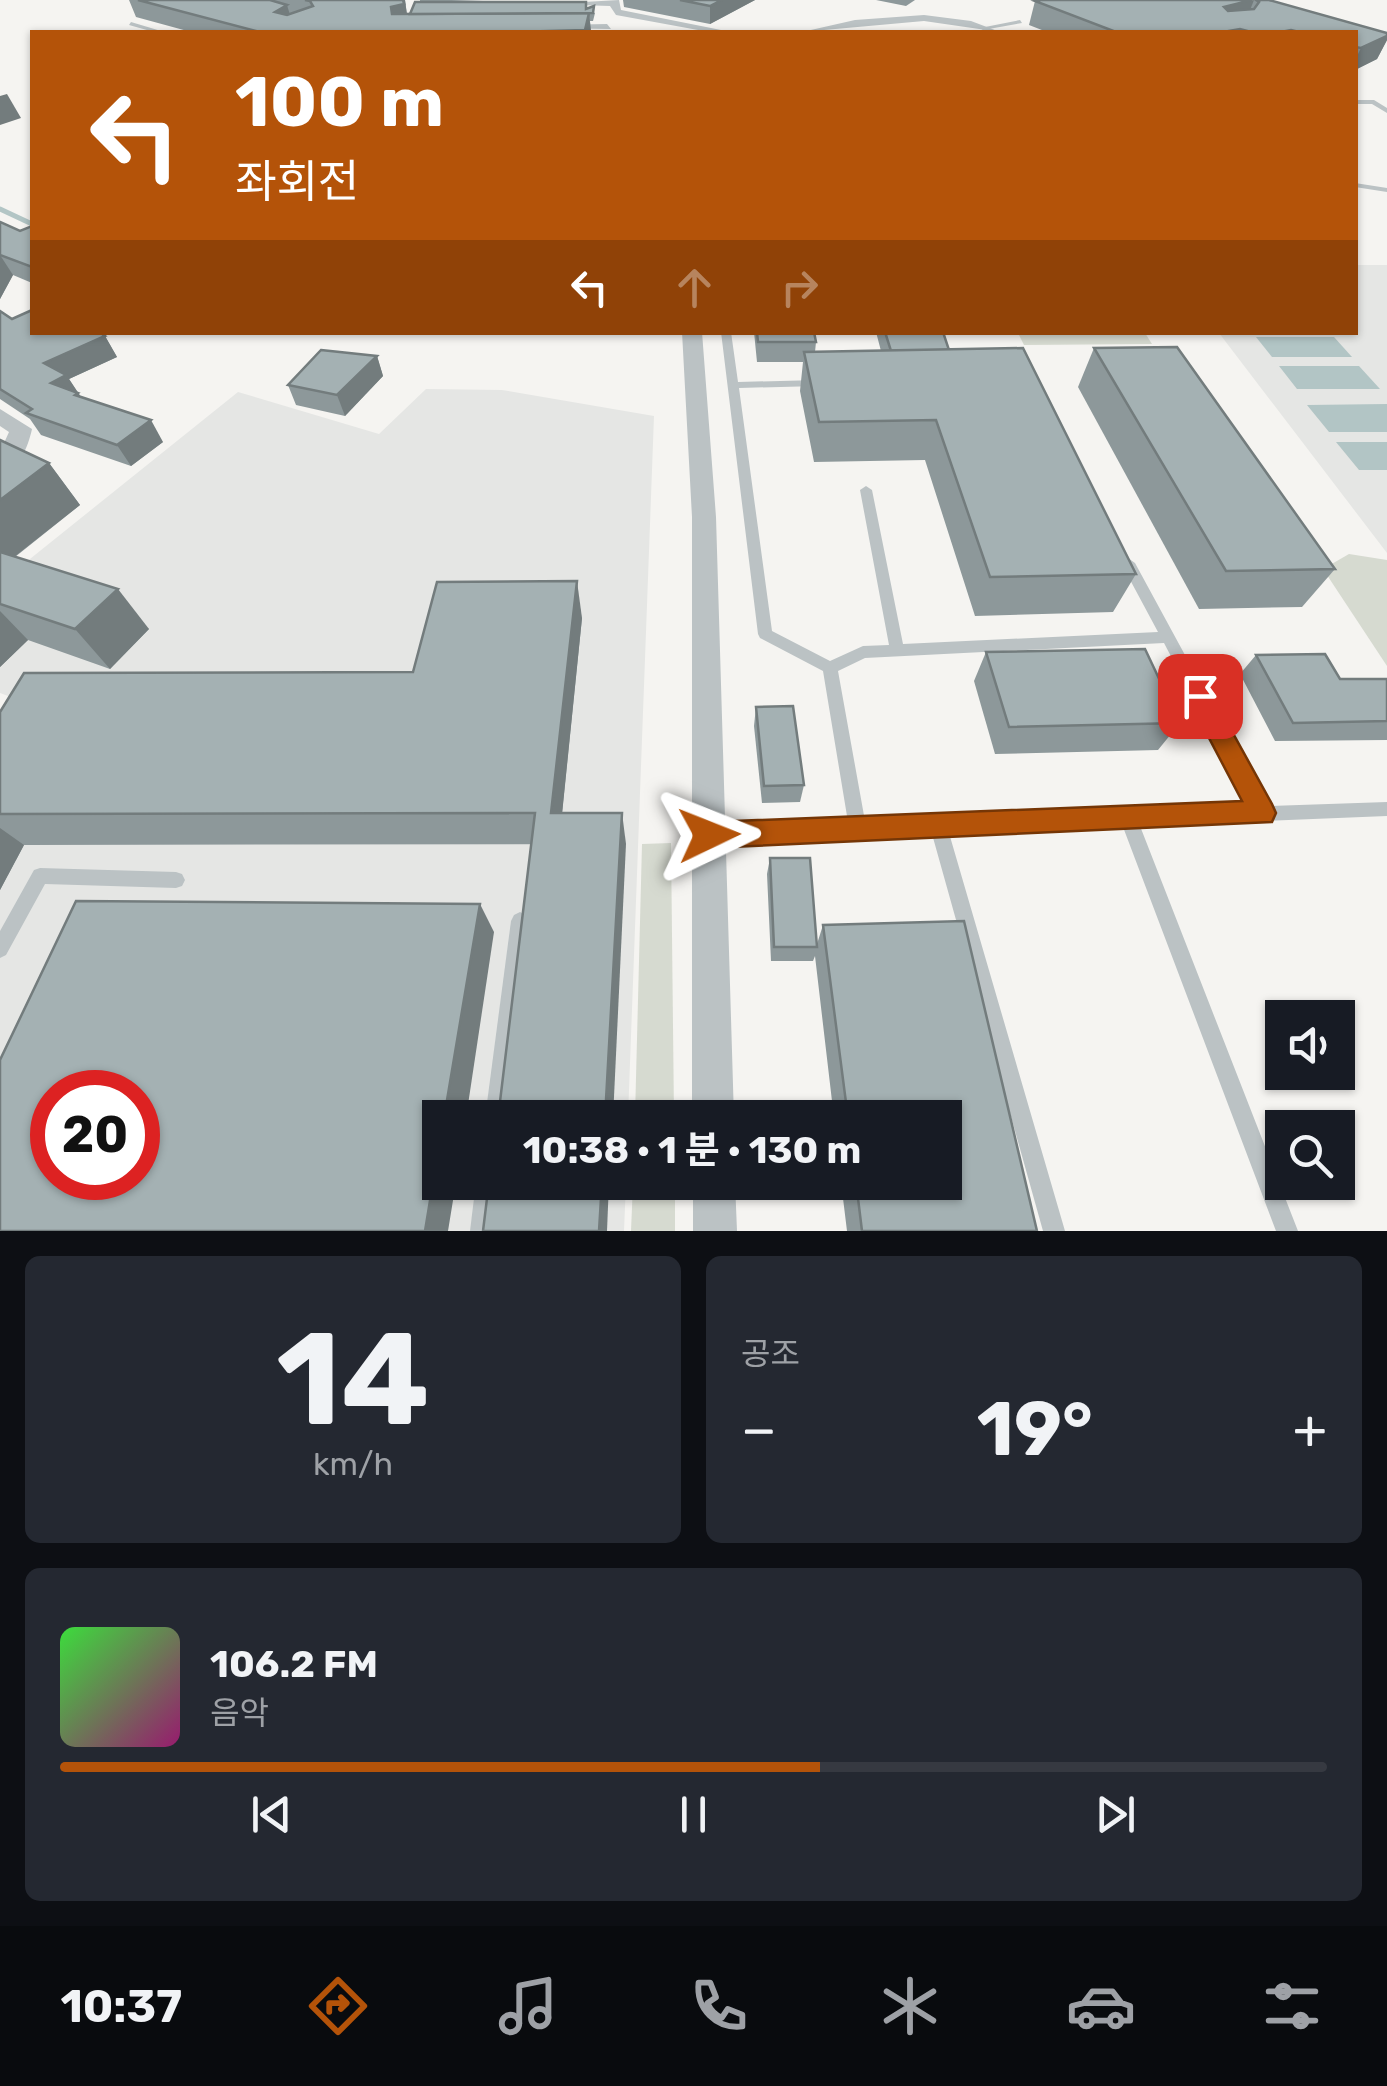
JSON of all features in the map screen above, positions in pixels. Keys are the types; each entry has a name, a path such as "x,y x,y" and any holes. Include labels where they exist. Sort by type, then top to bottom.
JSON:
{"street":[{"path":"539,4 614,2 616,12 714,30"},
{"path":"819,30 893,16 988,30"},
{"path":"532,28 608,27"},
{"path":"692,335 704,518 713,1100"},
{"path":"0,416 21,429 17,447 0,466"},
{"path":"714,1200 715,1231"}],"lane":[{"path":"988,30 1020,22"},
{"path":"130,24 152,30"},
{"path":"1358,102 1374,102 1387,112"},
{"path":"1358,185 1387,190"},
{"path":"726,335 765,634 830,668"},
{"path":"733,385 832,382"},
{"path":"866,490 897,650"},
{"path":"1122,550 1262,813"},
{"path":"830,668 862,652 1168,637"},
{"path":"830,668 858,830"},
{"path":"709,835 1387,809"},
{"path":"1128,817 1287,1231"},
{"path":"938,825 1054,1231"},
{"path":"0,949 40,876 176,880"},
{"path":"497,1100 520,921"},
{"path":"480,1231 484,1200"}],"shaded area":[{"path":"1358,265 1387,265 1387,553 1221,335 1358,335"},
{"path":"1019,335 1146,335 1152,344 1024,345"},
{"path":"1256,337 1334,337 1352,357 1272,357"},
{"path":"1279,366 1359,366 1380,389 1297,389"},
{"path":"426,389 502,390 654,416 629,1100 422,1100 422,1200 625,1200 624,1231 0,1231 0,776 38,707 0,693 0,583 238,392 379,434"},
{"path":"1387,404 1387,432 1329,432 1307,405"},
{"path":"1336,442 1387,442 1387,470 1359,470"},
{"path":"1349,554 1387,560 1387,666 1323,569"},
{"path":"671,843 674,1100 635,1100 642,844"},
{"path":"632,1200 675,1200 675,1231 631,1231"}],"building":[{"path":"138,0 270,0 287,5 275,12 287,15 313,6 305,0 403,0 404,4 391,7 392,14 589,13 585,30 252,30"},
{"path":"680,0 722,0 710,6"},
{"path":"1252,0 1224,7 1228,11 1254,9 1259,2 1256,0 1269,0 1387,36 1361,48 1358,30 1111,30 1035,1"},
{"path":"415,2 586,2 586,9 594,6 593,13 410,14"},
{"path":"0,222 20,231 30,227 30,266 0,255"},
{"path":"0,311 12,319 30,311 30,335 105,336 44,363 66,375 51,383 151,420 117,445 26,413 32,409 0,389"},
{"path":"757,335 815,335 816,342 758,342"},
{"path":"886,335 944,335 949,350 891,351"},
{"path":"1177,347 1335,569 1226,571 1094,348"},
{"path":"1023,348 1136,574 990,577 936,420 819,422 804,352"},
{"path":"321,350 377,356 337,395 288,385"},
{"path":"0,440 49,463 0,500"},
{"path":"0,552 118,589 75,629 0,604"},
{"path":"577,581 551,813 622,813 606,1100 500,1100 535,813 0,814 0,712 24,673 413,672 437,582"},
{"path":"1145,649 1180,723 1009,727 986,652"},
{"path":"1325,654 1340,679 1387,679 1387,721 1293,723 1256,655"},
{"path":"793,706 804,785 764,786 756,707"},
{"path":"770,858 810,858 817,947 774,947"},
{"path":"76,901 480,904 447,1100 422,1100 422,1200 430,1200 425,1231 0,1231 0,1060"},
{"path":"964,921 1037,1231 862,1231 858,1200 962,1200 962,1100 846,1100 823,925"},
{"path":"487,1200 601,1200 599,1231 483,1231"}],"waterway":[{"path":"0,209 30,223"}],"route":[{"path":"709,835 1262,813 1200,696"}]}
